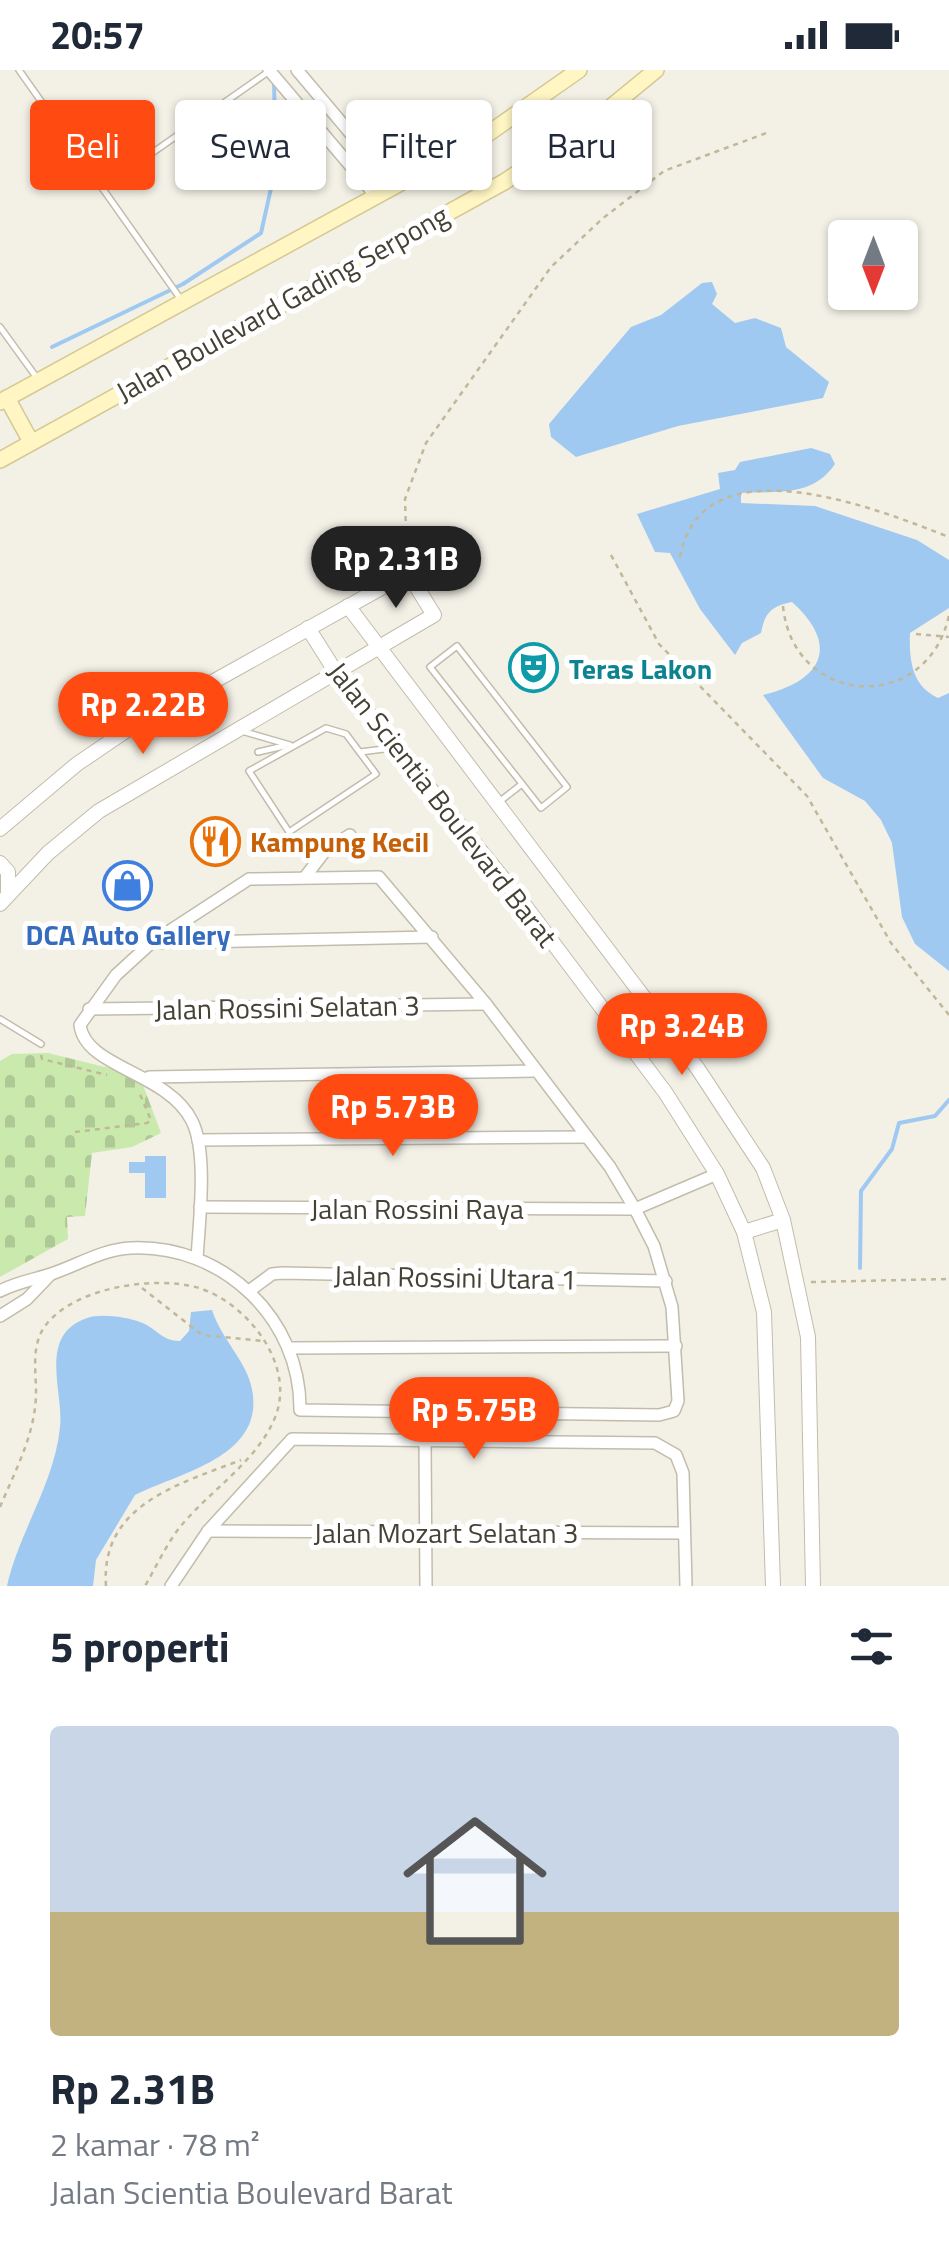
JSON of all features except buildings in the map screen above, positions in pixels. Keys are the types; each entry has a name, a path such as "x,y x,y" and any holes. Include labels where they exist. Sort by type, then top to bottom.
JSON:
{"main road":[{"name":"Jalan Boulevard Gading Serpong","path":"492,131 579,70"},
{"name":"Jalan Boulevard Gading Serpong","path":"0,460 30,440 504,182 584,129 656,70"},
{"name":"Jalan Boulevard Gading Serpong","path":"3,400 387,190"},
{"path":"3,400 30,440"}],"street":[{"path":"269,70 376,196"},
{"path":"297,70 346,128"},
{"path":"0,830 76,764 130,728 408,572 434,615 100,811 48,853 4,899"},
{"name":"Jalan Scientia Boulevard Barat","path":"348,606 737,1125 763,1168 783,1220 808,1337 813,1586"},
{"name":"Jalan Scientia Boulevard Barat","path":"308,628 336,674 400,747 665,1092 717,1174 744,1232 765,1326 773,1586"},
{"path":"305,877 325,851 350,835"},
{"path":"0,864 8,872 4,899"},
{"path":"0,1291 116,1250 149,1248 196,1259 249,1291 278,1322 291,1348 300,1410 659,1415 674,1410 678,1401 676,1346 666,1281 635,1210 587,1138 486,1004 379,877 248,879 151,944 116,974 80,1026 86,1046 149,1078 182,1104 198,1140 200,1208 196,1259"},
{"path":"151,944 432,937"},
{"name":"Jalan Rossini Selatan 3","path":"89,1009 486,1004"},
{"path":"149,1078 536,1071"},
{"path":"198,1140 587,1138"},
{"path":"635,1210 717,1174"},
{"name":"Jalan Rossini Raya","path":"200,1208 635,1210"},
{"path":"744,1232 783,1220"},
{"path":"0,1316 27,1299 50,1274"},
{"name":"Jalan Rossini Utara 1","path":"249,1291 272,1274 666,1281"},
{"path":"291,1348 676,1346"},
{"path":"171,1586 208,1531 292,1439 655,1443 676,1455 684,1473 686,1586"},
{"path":"426,1441 426,1586"},
{"name":"Jalan Mozart Selatan 3","path":"208,1531 684,1534"}],"lane":[{"path":"20,70 41,100"},
{"path":"155,151 269,70"},
{"path":"103,190 182,302"},
{"path":"0,327 38,380"},
{"path":"458,646 568,787 541,808 522,784 430,667 458,646"},
{"path":"238,729 290,745"},
{"path":"336,729 360,752 376,774 289,832 249,772 310,733 336,729"},
{"path":"258,752 290,745"},
{"path":"360,752 400,747"},
{"path":"496,804 522,784"},
{"path":"0,1019 41,1044"}],"path":[{"path":"408,572 405,498 426,443 551,266 602,219 664,171 769,132"},
{"path":"680,557 689,526 701,512 739,494 831,496 949,537"},
{"path":"611,555 659,644 807,796 891,943 949,1015"},
{"path":"783,606 785,623 802,657 832,680 853,686 874,687 909,676 933,654 949,615"},
{"path":"916,634 949,637"},
{"path":"41,1044 42,1060 111,1076"},
{"path":"75,1132 146,1124 151,1120 138,1090"},
{"path":"799,1282 949,1279"},
{"path":"0,1507 35,1416 36,1348 47,1324 88,1293 173,1284 217,1295 238,1309 264,1342 278,1373 278,1408 271,1428 177,1530 145,1586"},
{"path":"141,1287 183,1323 214,1338 264,1342"},
{"path":"106,1586 110,1548 134,1510 155,1496 245,1458"}],"green space":[{"path":"48,1053 121,1071 143,1085 161,1133 132,1147 92,1153 85,1216 67,1217 68,1239 0,1277 0,1061 12,1054"}],"water":[{"path":"712,282 717,294 712,304 735,323 755,318 781,328 786,347 829,382 823,398 678,426 576,457 551,437 549,424 631,327 661,315 702,283"},
{"path":"811,448 830,454 835,464 826,475 794,490 741,493 741,503 815,506 917,540 949,560 949,608 910,633 910,643 917,680 938,698 949,693 949,971 915,944 902,917 892,843 881,820 865,801 823,778 763,695 800,681 818,659 820,647 807,618 792,602 774,608 761,633 742,643 735,655 700,609 670,553 655,552 637,514 720,489 718,473 735,470 740,462"},
{"path":"145,1156 166,1156 166,1198 145,1198 145,1173 129,1173 129,1162 145,1162"},
{"path":"212,1310 251,1385 253,1409 247,1429 217,1458 135,1495 96,1560 93,1586 7,1586 57,1447 60,1413 56,1366 62,1337 87,1318 106,1316 135,1320 168,1339 180,1341 189,1331 191,1312"}],"waterway":[{"path":"52,347 183,284 261,233 276,166 274,83"},
{"path":"860,1268 861,1191 892,1149 899,1123 935,1116 949,1100"}],"place":[{"name":"Teras Lakon","path":"534,668"},
{"name":"Kampung Kecil","path":"215,841"},
{"name":"DCA Auto Gallery","path":"128,886"}]}
